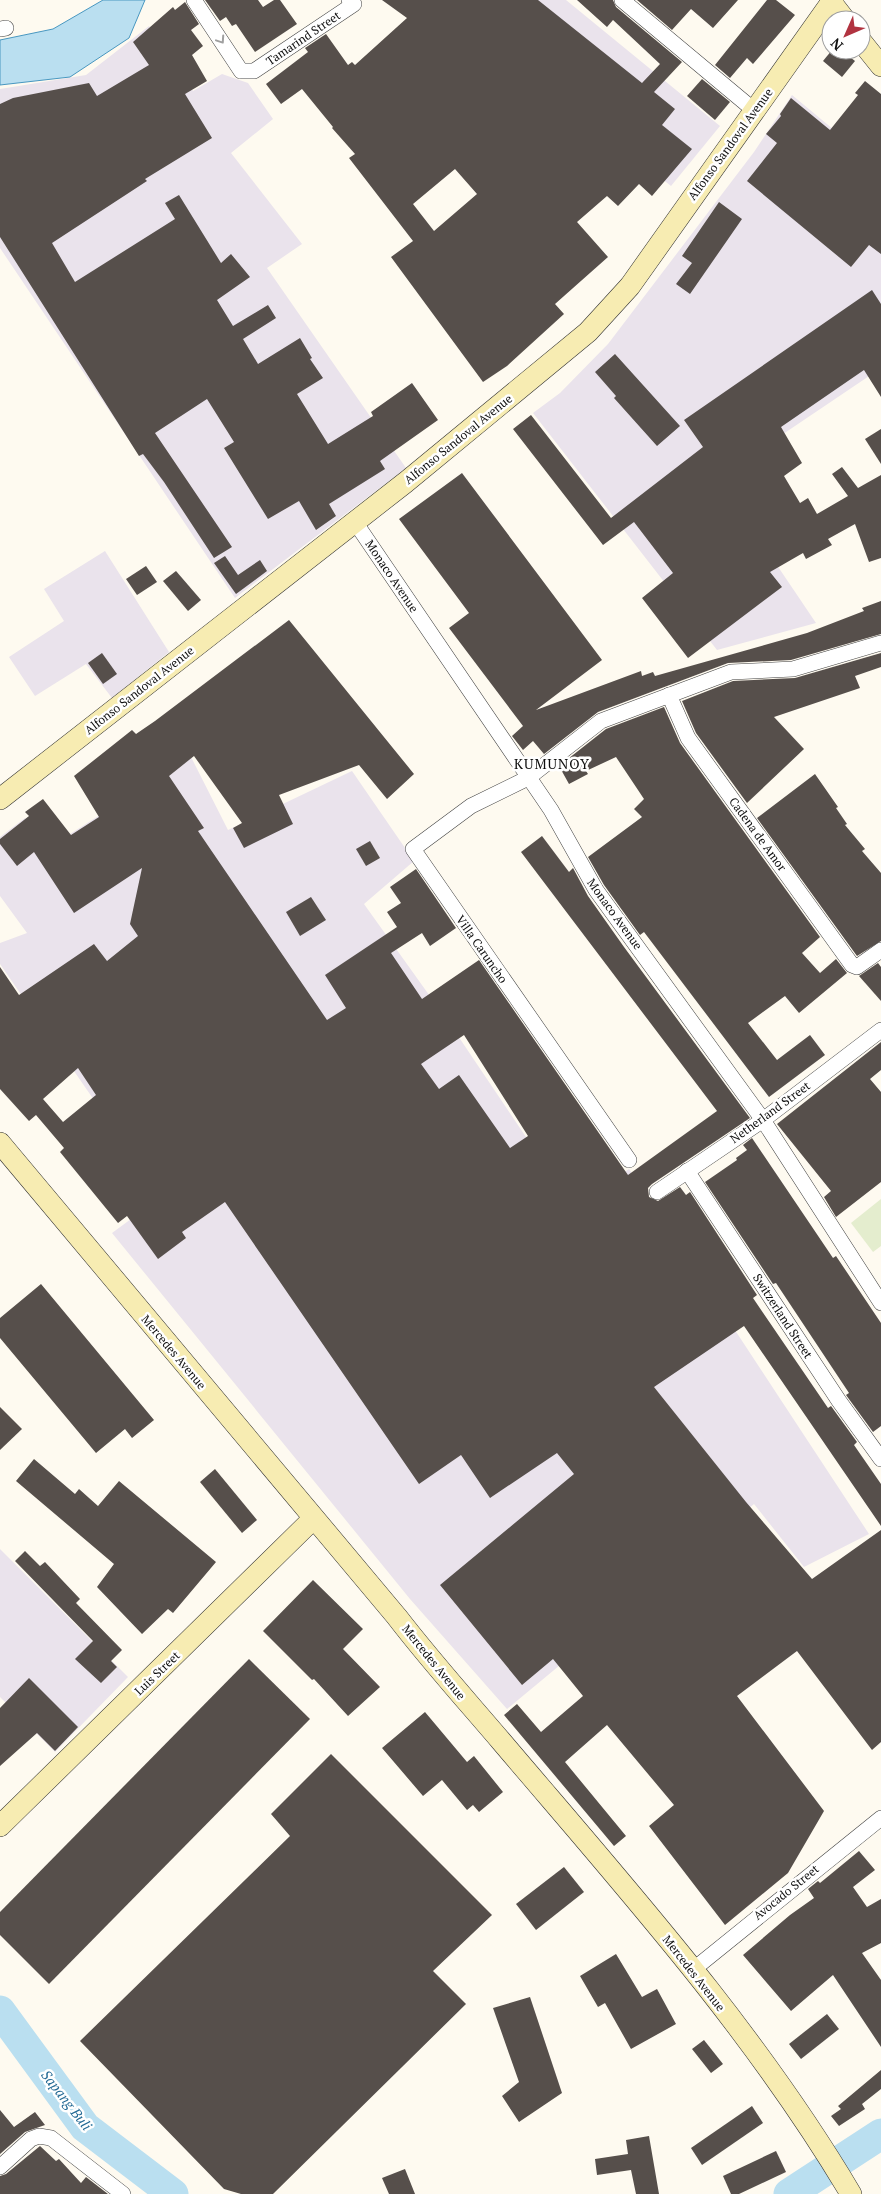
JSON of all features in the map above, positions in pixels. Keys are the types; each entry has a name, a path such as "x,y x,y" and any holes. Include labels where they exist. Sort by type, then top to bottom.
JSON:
{"main road":[{"name":"Alfonso Sandoval Avenue","path":"0,799 355,522 588,332 630,286 832,1"},
{"path":"871,53 881,66"},
{"name":"Mercedes Avenue","path":"0,1143 397,1617 434,1665 485,1722 694,1969 772,2075 846,2186"},
{"name":"Luis Street","path":"0,1826 313,1519"}],"street":[{"name":"Tamarind Street","path":"194,0 241,71 254,71 354,4 349,0"},
{"path":"622,0 755,111"},
{"name":"Monaco Avenue","path":"355,522 551,810 596,890 763,1120 881,1303"},
{"path":"528,778 602,721 669,695 731,672 793,669 881,642"},
{"name":"Cadena de Amor","path":"669,695 688,738 856,967 881,950"},
{"name":"Villa Caruncho","path":"528,778 471,806 413,849 629,1160"},
{"name":"Netherland Street","path":"657,1192 763,1120 881,1030"},
{"name":"Switzerland Street","path":"687,1171 839,1401 881,1459"},
{"name":"Avocado Street","path":"694,1969 881,1818"},
{"path":"0,2167 31,2139 39,2136 51,2138 123,2194"}],"shaded area":[{"path":"437,0 566,0 720,126 671,186"},
{"path":"149,26 193,91 222,74 248,83 273,119 231,153 302,244 267,268 406,468 235,598 0,248 0,89 86,75"},
{"path":"792,95 881,169 881,368 718,478 816,623 717,650 533,413 560,393 608,344 754,152"},
{"path":"105,551 169,652 112,698 86,664 35,696 9,657 64,621 44,589"},
{"path":"191,757 228,830 352,771 414,861 364,904 452,1027 573,1207 629,1169 869,1534 804,1567 754,1504 507,1709 410,1599 112,1233 161,1197 0,964 0,943 27,933 0,896 0,837 25,818 48,848"},
{"path":"0,1549 128,1677 55,1752 0,1697"}],"green space":[{"path":"881,1199 881,1246 873,1252 851,1223"}],"water":[{"path":"103,0 145,0 129,38 70,77 0,85 0,40 53,29"}],"building":[{"path":"205,0 258,0 263,7 274,0 280,0 297,24 255,52 236,24 232,26 226,17 220,21"},
{"path":"382,0 538,0 642,83 660,64 613,20 607,27 577,0 613,0 616,7 682,62 654,92 675,109 662,125 692,149 652,196 639,184 618,206 607,196 577,222 608,257 555,304 564,314 507,366 483,382 391,257 413,241 349,158 355,154 302,89 281,104 266,84 308,52 305,48 326,34 348,65 352,62 355,65 407,18","holes":["455,169 477,194 434,231 413,204"]},
{"path":"637,0 738,0 713,28 691,9 672,30"},
{"path":"767,0 776,0 795,15 753,64 747,58 730,78 715,65"},
{"path":"185,2 199,24 191,30 203,46 192,55 207,81 185,94 212,138 145,179 147,181 52,243 75,282 175,219 165,203 179,195 221,263 231,254 250,277 217,300 233,326 268,305 276,318 243,339 258,364 300,338 312,358 310,359 323,378 297,394 328,444 373,416 371,412 412,383 438,420 380,461 385,469 329,504 336,516 316,530 299,501 268,519 224,448 234,442 207,399 155,433 232,547 214,558 164,482 143,454 139,456 0,237 0,104 13,98 89,83 97,96 149,65 133,42 173,7 175,10"},
{"path":"854,60 855,61 842,77 823,61"},
{"path":"702,79 730,102 715,120 687,96"},
{"path":"865,81 881,94 881,254 869,245 851,267 747,181 777,143 766,134 781,116 780,114 791,98 830,130 858,95 855,93"},
{"path":"719,202 742,219 690,294 676,284 692,263 682,256"},
{"path":"872,290 881,304 881,397 864,370 781,427 802,463 784,476 800,503 808,498 817,514 848,496 832,474 842,467 858,488 881,475 881,558 869,562 855,524 828,539 832,545 806,559 803,553 770,572 782,587 688,658 642,598 673,573 634,522 603,545 513,429 531,415 611,518 703,447 684,420"},
{"path":"615,354 680,426 657,446 614,398 616,396 595,372"},
{"path":"881,429 881,464 865,439"},
{"path":"462,473 602,660 536,710 641,671 642,676 653,672 655,676 807,633 864,611 862,608 881,601 881,634 791,660 728,663 598,712 544,754 533,741 523,750 512,736 523,726 449,628 469,613 399,519"},
{"path":"225,556 238,575 260,560 267,571 236,594 214,563"},
{"path":"146,566 157,582 137,595 126,579"},
{"path":"176,571 201,600 188,611 163,581"},
{"path":"289,620 414,774 387,799 359,765 279,795 293,824 244,848 233,828 242,823 194,756 169,776 204,828 198,831 327,1020 346,1008 325,975 397,927 387,912 401,903 390,887 416,869 456,928 430,946 422,933 391,953 422,999 479,960 628,1175 717,1111 521,852 542,836 569,872 573,868 588,896 624,947 750,1118 652,1184 648,1188 649,1197 658,1201 680,1187 686,1195 690,1192 757,1295 753,1298 828,1408 831,1406 857,1442 854,1445 881,1484 881,1526 744,1326 654,1387 746,1502 812,1579 881,1530 881,1742 872,1750 797,1651 737,1696 824,1811 788,1873 725,1925 649,1826 674,1805 607,1725 565,1762 626,1836 614,1846 504,1715 517,1704 541,1732 583,1696 553,1659 522,1685 440,1585 574,1474 557,1453 490,1498 461,1455 419,1484 225,1202 182,1232 186,1238 158,1259 127,1216 118,1223 60,1152 64,1148 36,1115 29,1121 0,1089 0,967 19,995 94,944 107,961 138,936 130,924 142,868 74,913 34,852 17,866 0,844 0,839 29,816 25,812 43,799 71,835 99,817 74,776 132,730 136,734","holes":["464,1035 528,1136 510,1148 459,1075 439,1089 421,1064","78,1068 96,1095 63,1122 43,1099"]},
{"path":"102,653 117,674 103,684 88,663"},
{"path":"881,653 881,667 855,676 860,688 774,717 804,749 747,803 696,733 682,701 733,681 795,678"},
{"path":"664,707 680,743 820,937 802,953 820,973 836,959 847,973 799,1013 785,996 748,1023 777,1060 810,1035 825,1055 769,1097 644,932 640,935 604,885 588,857 642,817 634,809 644,799 616,757 586,771 588,774 569,784 559,766 606,729"},
{"path":"815,774 838,807 836,808 847,824 845,825 865,849 862,851 881,873 881,941 857,956 757,818"},
{"path":"370,841 380,858 366,866 356,849"},
{"path":"311,897 326,920 300,936 286,912"},
{"path":"878,963 881,967 881,1001 859,976"},
{"path":"881,1042 881,1070 870,1079 881,1092 881,1182 836,1217 824,1197 831,1191 777,1124"},
{"path":"752,1138 833,1258 836,1256 881,1323 881,1426 873,1432 846,1395 849,1393 776,1283 773,1284 705,1182 737,1160 736,1158 747,1150 743,1145"},
{"path":"41,1284 154,1420 132,1438 125,1429 96,1453 0,1338 0,1318"},
{"path":"0,1407 22,1429 0,1450"},
{"path":"34,1459 75,1494 79,1489 98,1506 119,1481 216,1562 173,1613 168,1609 142,1634 97,1587 114,1564 16,1481"},
{"path":"215,1469 257,1520 242,1533 200,1482"},
{"path":"25,1551 40,1566 45,1562 80,1599 76,1603 122,1650 111,1661 117,1667 101,1683 75,1659 93,1641 15,1561"},
{"path":"313,1580 363,1629 343,1649 380,1687 348,1716 314,1679 312,1680 263,1631"},
{"path":"249,1659 310,1719 49,1984 0,1935 0,1912"},
{"path":"29,1678 78,1727 55,1751 37,1733 0,1766 0,1708"},
{"path":"425,1712 467,1762 474,1756 503,1792 479,1812 473,1805 467,1810 442,1780 423,1796 382,1748"},
{"path":"331,1754 492,1915 433,1971 466,2004 273,2194 241,2194 224,2189 80,2041 290,1836 271,1814"},
{"path":"859,1851 875,1870 853,1887 867,1907 881,1899 881,1943 862,1953 881,1980 881,2047 833,1975 791,2011 743,1955 790,1915 814,1898 808,1889 818,1881 820,1883"},
{"path":"564,1867 584,1892 536,1930 516,1904"},
{"path":"616,1954 642,1997 657,1989 676,2024 631,2049 605,2003 598,2007 580,1976"},
{"path":"530,1997 562,2093 519,2122 502,2096 519,2082 493,2008"},
{"path":"827,2014 839,2029 801,2059 789,2044"},
{"path":"704,2040 723,2064 711,2073 692,2049"},
{"path":"881,2070 881,2089 862,2104 865,2109 839,2126 831,2116 841,2109 838,2106"},
{"path":"752,2106 763,2123 702,2165 691,2148"},
{"path":"0,2110 14,2127 35,2112 45,2125 25,2132 0,2154"},
{"path":"649,2136 659,2194 636,2194 631,2170 597,2175 595,2159 628,2154 626,2140"},
{"path":"40,2146 56,2161 59,2159 81,2183 86,2177 108,2194 0,2194 0,2176 6,2174"},
{"path":"776,2151 786,2172 739,2194 731,2194 723,2176"},
{"path":"405,2169 415,2194 389,2194 382,2178"}],"waterway":[{"name":"Sapang Buli","path":"0,2011 85,2127 173,2194"},
{"name":"Sapang Buli","path":"789,2194 881,2134"}],"district":[{"name":"KUMUNOY","path":"552,763"}]}
